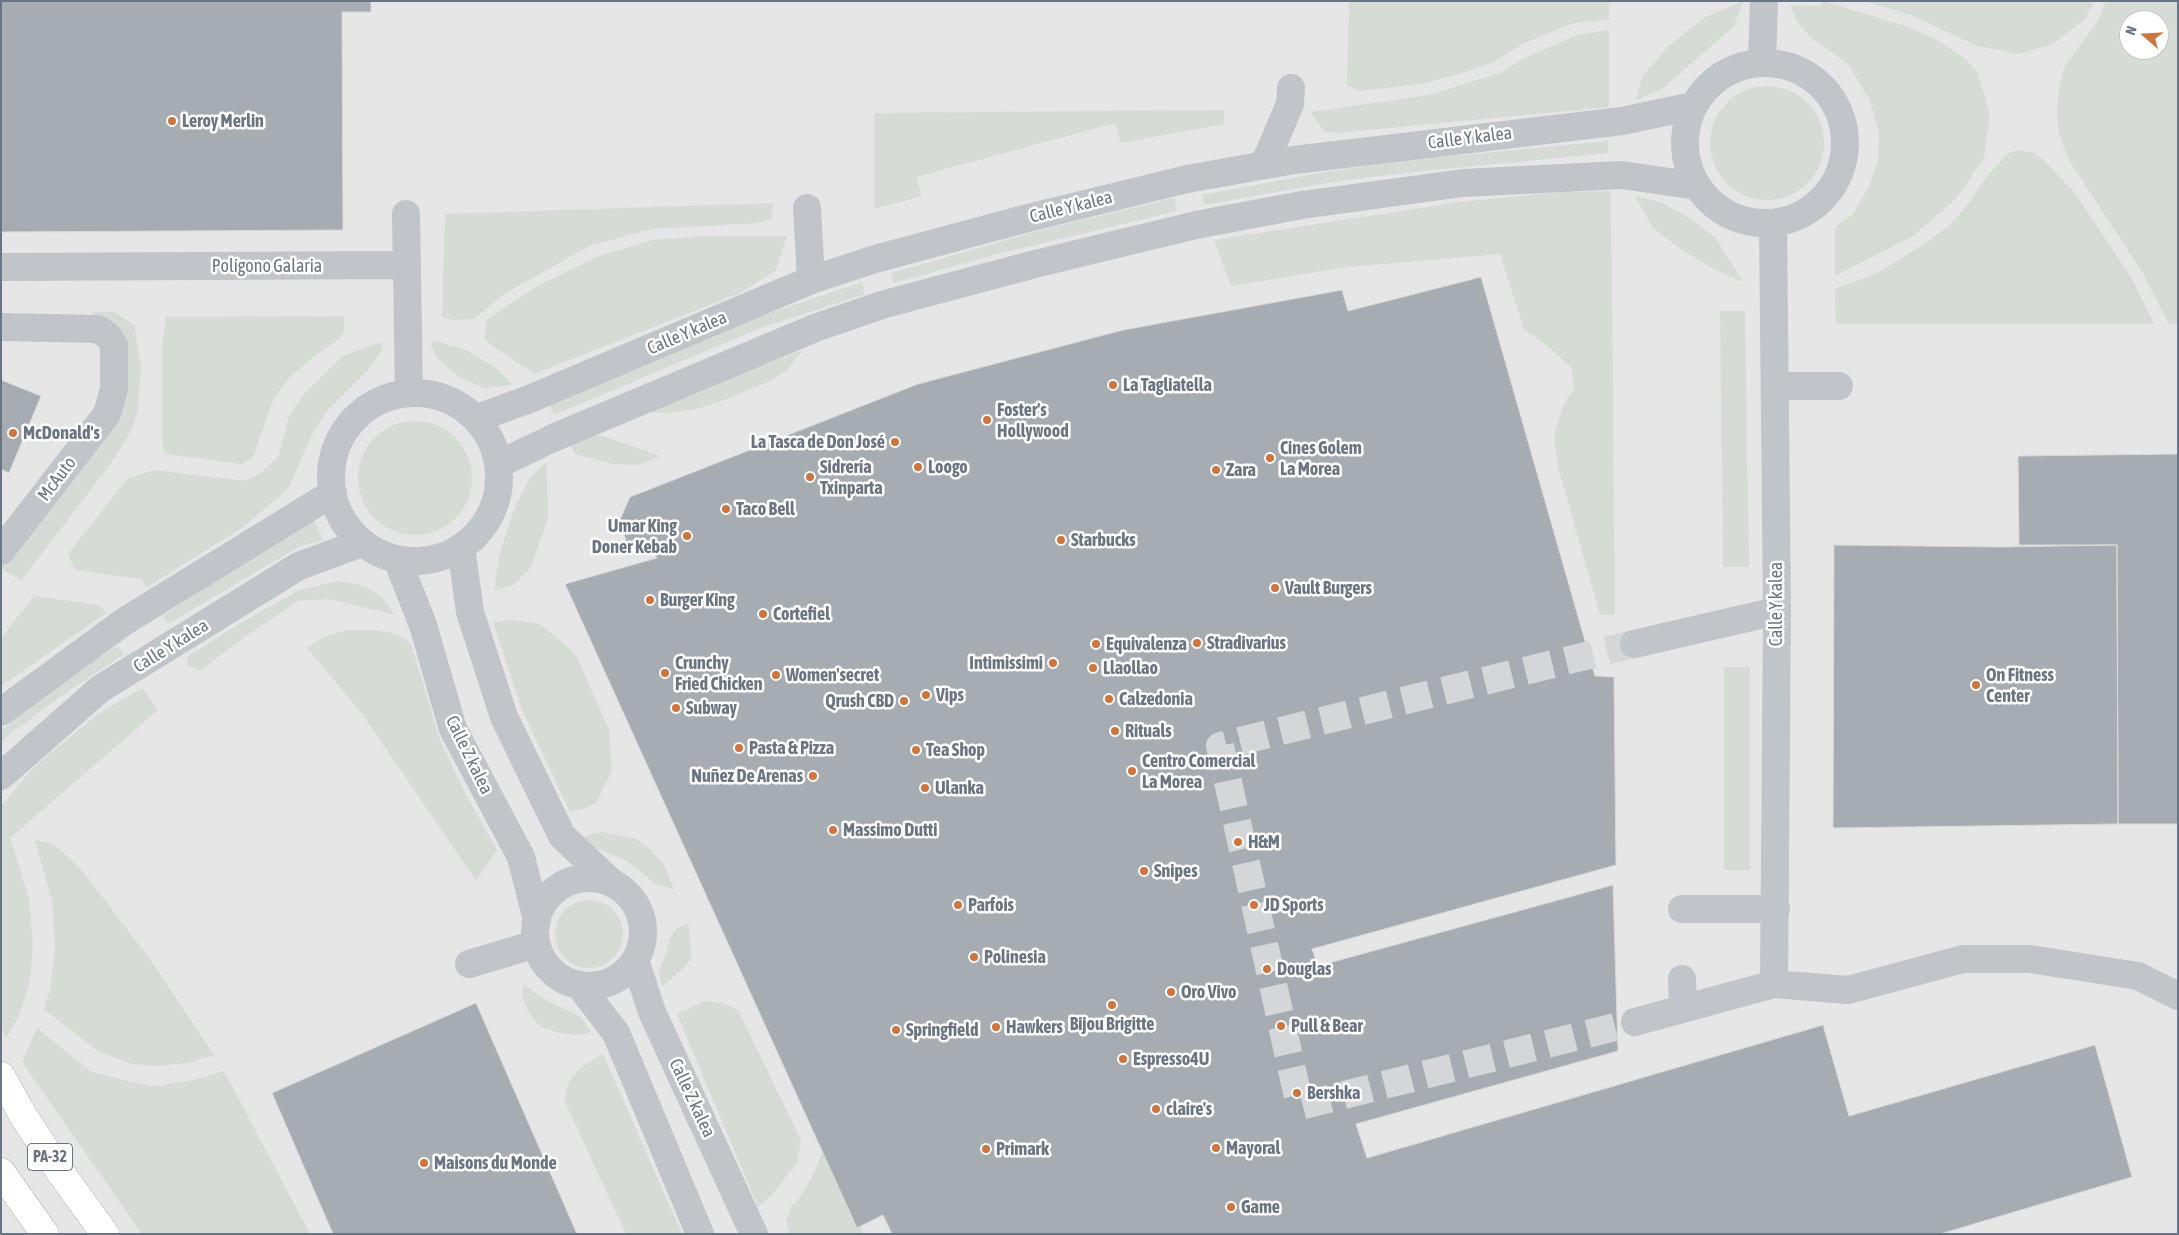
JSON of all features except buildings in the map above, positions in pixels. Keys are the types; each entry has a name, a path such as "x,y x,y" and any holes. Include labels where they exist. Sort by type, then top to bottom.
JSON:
{"highway":[{"name":"PA-32","path":"1,1076 24,1117 58,1169 105,1234"},
{"name":"PA-32","path":"1,1172 45,1234"}],"street":[{"path":"1762,62 1764,1"},
{"path":"1762,62 1797,68 1816,79 1840,111 1846,139 1843,165 1830,192 1804,214 1773,223 1739,220 1717,208 1697,186 1686,158 1685,132 1693,106 1719,76 1738,66 1762,62"},
{"path":"1264,165 1290,104 1290,88"},
{"name":"Calle Y kalea","path":"478,418 532,398 811,280 874,259 1024,219 1187,179 1264,165 1459,139 1622,121 1693,106"},
{"path":"499,464 553,438 814,328 885,304 1025,266 1196,225 1302,205 1463,183 1622,175 1697,186"},
{"path":"807,208 811,280"},
{"path":"406,214 409,392"},
{"name":"Calle Y kalea","path":"1773,223 1776,611 1776,909 1774,984"},
{"name":"Polígono Galaria","path":"1,267 406,265"},
{"name":"McAuto","path":"1,328 98,329 108,336 114,345 114,390 107,414 1,551"},
{"path":"1774,386 1839,386"},
{"path":"409,392 434,393 458,403 478,418 492,440 499,464 499,489 492,512 479,532 461,547 441,557 419,561 375,554 359,544 342,524 332,493 332,465 340,438 358,415 381,399 409,392"},
{"path":"1,712 125,622 332,493"},
{"name":"Calle Y kalea","path":"1,776 100,689 299,566 359,544"},
{"path":"461,547 470,612 504,717 562,836 612,883 627,894 638,908 643,926 642,944 635,960 627,971 611,981 592,986 579,985 564,980 552,971 542,959 536,932 542,905 553,892 566,883 581,879 612,883"},
{"name":"Calle Z kalea","path":"397,559 423,625 453,729 521,857 536,932"},
{"path":"1634,644 1776,611"},
{"path":"1682,909 1776,909"},
{"path":"470,964 536,932"},
{"path":"1635,1022 1774,984 1848,990 1963,959 2030,959 2138,976 2178,996"},
{"name":"Calle Z kalea","path":"635,960 652,1012 754,1234"},
{"path":"1682,979 1683,1009"},
{"path":"579,985 616,1033 700,1234"}],"shaded area":[{"path":"1,1 2178,1 2178,1234 1,1234"},
{"path":"1349,1 1609,1 1609,20 1579,22 1565,26 1521,45 1494,62 1459,74 1426,83 1361,91 1347,86"},
{"path":"1744,1 1733,27 1661,90 1636,100 1643,75 1670,45 1705,17"},
{"path":"1824,1 1905,26 1932,37 1967,60 1977,72 1990,113 1984,157 1956,199 1913,236 1835,276 1835,227 1853,214 1869,186 1878,161 1879,132 1869,99 1848,64 1810,37 1797,21 1790,5 1820,6"},
{"path":"1864,1 2094,1 2085,19 2053,44 2019,54 1977,46 1909,14"},
{"path":"2106,1 2178,1 2178,323 2169,324 2144,275 2069,160 2058,131 2057,108 2059,86 2065,66 2098,21"},
{"path":"1609,30 1609,107 1337,133 1325,132 1310,112 1429,95 1500,73 1527,57 1577,35"},
{"path":"1767,86 1789,91 1807,103 1819,121 1824,143 1819,165 1807,183 1789,195 1767,200 1745,195 1727,183 1715,165 1710,143 1715,121 1727,103 1745,91"},
{"path":"1224,110 1224,124 1121,143 1115,123 916,177 922,196 874,209 874,113"},
{"path":"1608,141 1608,153 1332,182 1204,205 1202,195 1331,171 1412,160"},
{"path":"2017,150 2032,152 2044,160 2075,193 2131,277 2154,324 1836,324 1835,289 1879,272 1923,245 1951,224 1969,203 1984,180 2007,154"},
{"path":"1611,191 1615,615 1600,615 1558,467 1554,436 1563,407 1574,388 1571,367 1545,344 1524,330 1500,254 1347,267 1231,286 1214,240 1459,202 1562,192"},
{"path":"1635,196 1663,203 1715,237 1743,282 1714,269 1682,250 1653,228"},
{"path":"1174,198 1177,211 1001,253 894,283 891,273 1041,230"},
{"path":"773,203 772,218 758,223 652,229 591,245 504,294 474,319 454,320 442,317 445,214"},
{"path":"701,236 787,236 776,270 740,293 534,374 484,338 487,320 509,304 541,284 599,256 652,240"},
{"path":"862,282 865,294 758,329 554,415 549,405 740,323"},
{"path":"1720,311 1745,311 1749,567 1723,567"},
{"path":"92,312 114,312 134,325 141,367 138,409 132,429 114,459 21,581 1,568 1,561 108,422 97,318"},
{"path":"344,316 344,332 338,340 314,356 290,377 273,399 253,458 241,464 165,454 162,438 162,347 166,317"},
{"path":"433,340 466,350 495,367 513,385 484,388 459,377 438,359 431,345"},
{"path":"382,342 383,349 368,370 327,411 313,432 288,489 242,528 147,587 141,579 75,570 68,554 128,478 154,470 245,481 259,474 278,457 289,417 305,393 344,355"},
{"path":"803,350 787,370 768,382 717,403 691,410 666,413 635,412"},
{"path":"415,421 437,426 455,438 467,456 472,478 467,500 455,518 437,530 415,535 393,530 375,518 363,500 358,478 363,456 375,438 393,426"},
{"path":"590,435 603,436 661,456 638,465 613,464 575,454 570,445"},
{"path":"547,462 548,518 531,567 514,585 494,590 500,551 516,505 530,478"},
{"path":"313,518 323,540 300,546 168,624 163,616 256,554 294,534"},
{"path":"339,581 364,586 381,596 395,615 330,599 298,601 239,641 201,670 188,666 187,657 299,590"},
{"path":"34,596 100,605 106,613 1,686 1,638"},
{"path":"512,620 539,624 576,655 609,730 612,770 596,803 586,808 570,812 522,710 493,622"},
{"path":"349,630 374,630 396,634 411,644 440,740 466,795 497,850 476,881 364,716 307,648 326,636"},
{"path":"118,646 124,654 64,694 11,733 1,743 1,731 64,679"},
{"path":"1724,667 1750,667 1750,870 1724,870"},
{"path":"142,688 158,710 10,838 29,898 33,945 30,981 19,1016 6,1038 1,1023 1,806 34,767 98,714"},
{"path":"601,832 634,838 650,849 664,865 674,889 656,884 627,861 593,847 584,836"},
{"path":"35,840 54,844 79,867 150,959 214,1055 188,1063 156,1066 133,1064 99,1052 44,1009 51,985 55,948 52,901"},
{"path":"589,900 602,902 613,910 621,921 623,934 621,947 613,958 602,966 589,968 576,966 565,958 557,947 555,934 557,921 565,910 576,902"},
{"path":"688,923 692,956 685,967 662,987 659,971 669,940 675,930"},
{"path":"524,984 540,997 581,1017 591,1032 581,1035 559,1033 541,1027 530,1014 522,997"},
{"path":"705,1001 723,1003 738,1010 801,1140 797,1163 771,1196 758,1207 677,1014"},
{"path":"37,1028 90,1071 131,1082 156,1086 193,1080 224,1071 310,1234 142,1234 22,1062"},
{"path":"603,1054 682,1234 626,1234 564,1100 569,1082 579,1069"},
{"path":"822,1152 857,1227 860,1226 863,1234 790,1234 786,1221 792,1206 801,1196 816,1169"}],"tunnel":[{"path":"1634,644 1220,746 1300,1106 1635,1022"}],"place":[{"name":"Leroy Merlin","path":"172,121"},
{"name":"La Tagliatella","path":"1113,385"},
{"name":"Foster's Hollywood","path":"987,420"},
{"name":"McDonald's","path":"13,433"},
{"name":"La Tasca de Don José","path":"895,442"},
{"name":"Cines Golem La Morea","path":"1270,458"},
{"name":"Loogo","path":"918,467"},
{"name":"Zara","path":"1216,470"},
{"name":"Sidrería Txinparta","path":"810,477"},
{"name":"Taco Bell","path":"726,509"},
{"name":"Umar King Doner Kebab","path":"687,536"},
{"name":"Starbucks","path":"1061,540"},
{"name":"Vault Burgers","path":"1275,588"},
{"name":"Burger King","path":"650,600"},
{"name":"Cortefiel","path":"763,614"},
{"name":"Stradivarius","path":"1197,643"},
{"name":"Equivalenza","path":"1096,644"},
{"name":"Intimissimi","path":"1053,663"},
{"name":"Llaollao","path":"1093,668"},
{"name":"Crunchy Fried Chicken","path":"665,673"},
{"name":"Women'secret","path":"776,675"},
{"name":"On Fitness Center","path":"1976,685"},
{"name":"Vips","path":"926,695"},
{"name":"Calzedonia","path":"1109,699"},
{"name":"Qrush CBD","path":"904,701"},
{"name":"Subway","path":"676,708"},
{"name":"Rituals","path":"1115,731"},
{"name":"Pasta & Pizza","path":"739,748"},
{"name":"Tea Shop","path":"916,750"},
{"name":"Centro Comercial La Morea","path":"1132,771"},
{"name":"Nuñez De Arenas","path":"813,776"},
{"name":"Ulanka","path":"925,788"},
{"name":"Massimo Dutti","path":"833,830"},
{"name":"H&M","path":"1238,842"},
{"name":"Snipes","path":"1144,871"},
{"name":"Parfois","path":"958,905"},
{"name":"JD Sports","path":"1254,905"},
{"name":"Polinesia","path":"974,957"},
{"name":"Douglas","path":"1267,969"},
{"name":"Oro Vivo","path":"1171,992"},
{"name":"Bijou Brigitte","path":"1112,1005"},
{"name":"Pull & Bear","path":"1281,1026"},
{"name":"Hawkers","path":"996,1027"},
{"name":"Springfield","path":"896,1030"},
{"name":"Espresso4U","path":"1123,1059"},
{"name":"Bershka","path":"1297,1093"},
{"name":"claire's","path":"1156,1109"},
{"name":"Mayoral","path":"1216,1148"},
{"name":"Primark","path":"986,1149"},
{"name":"Maisons du Monde","path":"424,1163"},
{"name":"Game","path":"1231,1207"}]}
